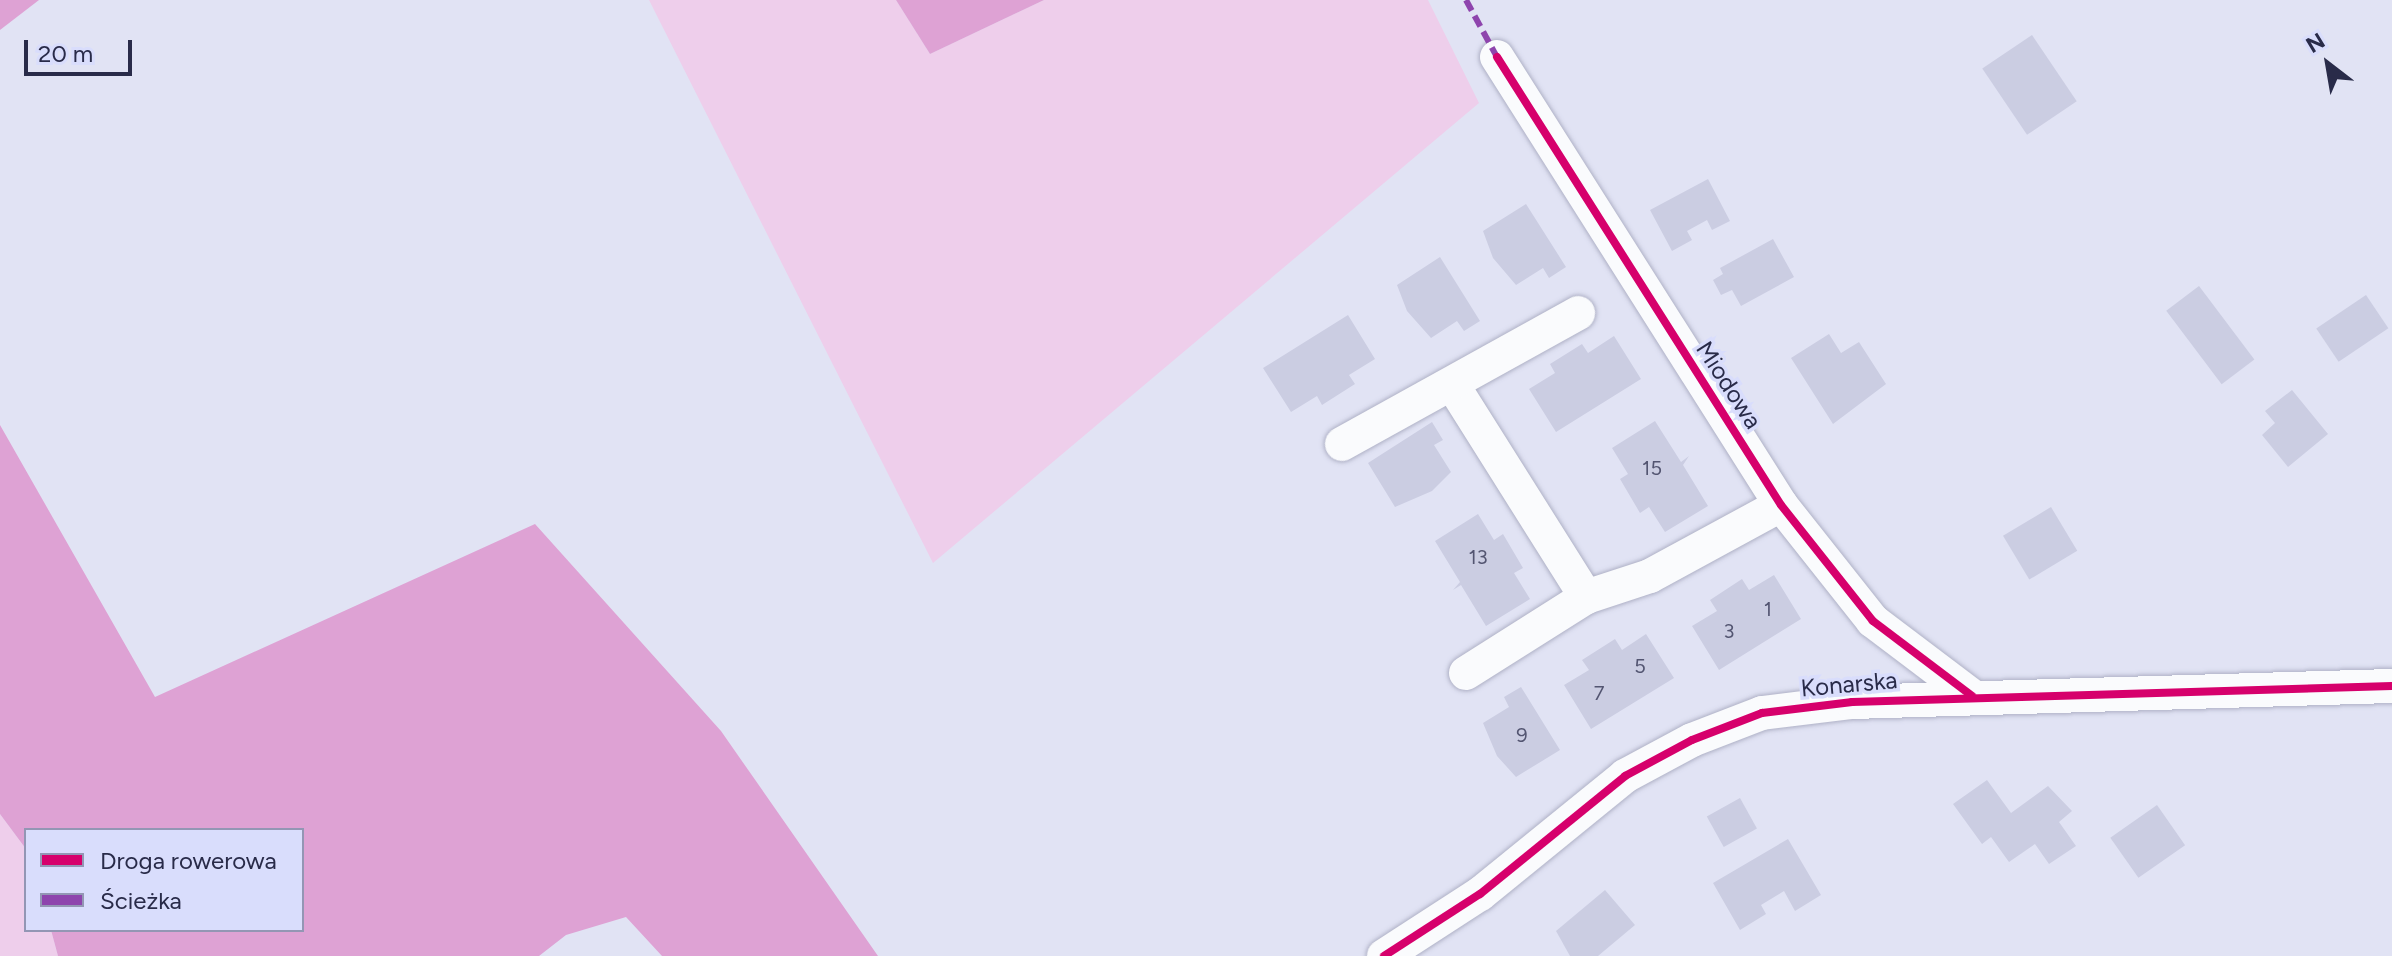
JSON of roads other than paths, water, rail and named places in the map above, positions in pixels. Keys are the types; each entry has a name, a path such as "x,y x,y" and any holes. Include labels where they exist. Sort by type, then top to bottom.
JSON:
{"street":[{"name":"Miodowa","path":"1497,57 1781,505 1873,621 1972,696"},
{"path":"1342,444 1578,313"},
{"path":"1452,384 1586,597"},
{"path":"1466,673 1586,597 1650,576 1781,505"},
{"name":"Konarska","path":"1384,956 1480,894 1625,776 1692,740 1762,713 1972,696 2392,686"}]}
